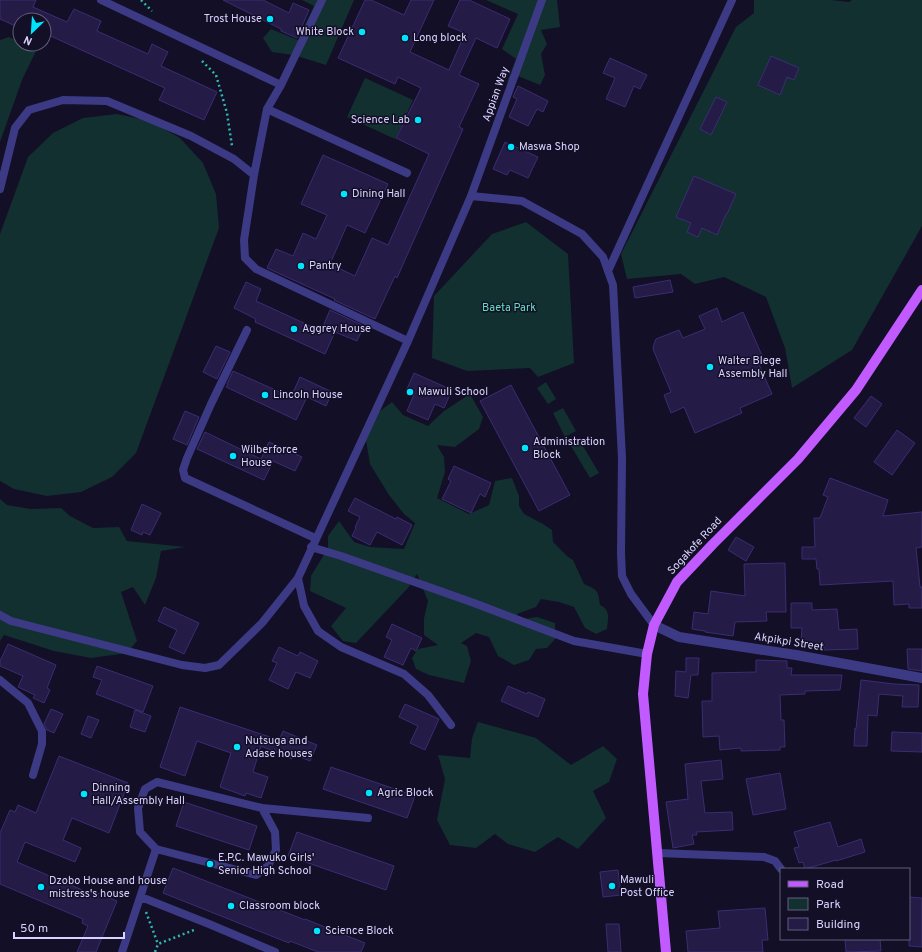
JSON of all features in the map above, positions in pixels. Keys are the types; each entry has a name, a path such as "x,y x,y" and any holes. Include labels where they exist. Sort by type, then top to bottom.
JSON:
{"main road":[{"name":"Sogakofe Road","path":"666,952 643,694 647,654 654,625 676,582 798,459 856,390 922,290"}],"street":[{"name":"Akpikpi Street","path":"654,625 679,637 796,655 922,678"}],"lane":[{"path":"100,0 281,85"},
{"path":"322,0 281,85 267,109 254,175 244,240 245,258 256,269 408,341"},
{"name":"Appian Way","path":"0,615 11,621 182,665 205,668 220,665 262,623 298,578 315,538 408,341 471,196 542,0"},
{"path":"608,270 732,0"},
{"path":"0,189 15,128 29,110 63,100 107,101 190,136 234,159 254,175"},
{"path":"267,109 407,173"},
{"path":"471,196 522,201 582,234 603,258 614,285 622,458 622,576 631,594 654,625"},
{"path":"247,330 187,458 183,470 185,478 315,538"},
{"path":"312,547 341,556 574,641 647,654"},
{"path":"298,578 304,606 318,632 341,647 404,674 428,695 450,725"},
{"path":"0,680 28,704 42,731 42,744 33,775"},
{"path":"262,808 275,832 276,850 268,866 256,875 156,849 140,832 138,808 145,788 157,782 262,808 368,818"},
{"path":"122,952 156,849"},
{"path":"658,853 764,857 775,861 780,868"},
{"path":"141,897 275,952"}],"path":[{"path":"141,0 158,16"},
{"path":"200,59 216,75 227,113 234,159"},
{"path":"141,897 158,944 155,952"},
{"path":"158,944 209,924"}],"green space":[{"path":"302,0 354,0 326,65 294,55 272,52 263,38 271,29 298,40 314,6"},
{"path":"486,0 557,0 560,27 541,30 547,44 541,54 545,75 540,85 518,76 514,85 507,82 516,59 502,49 518,14"},
{"path":"754,0 831,0 849,2 852,0 922,0 922,226 852,350 792,388 785,348 766,297 724,277 695,284 681,274 627,279 621,254 736,27 754,13"},
{"path":"9,37 12,38 12,52 36,52 22,80 0,142 0,40"},
{"path":"365,78 413,100 395,139 347,117"},
{"path":"117,114 150,121 180,138 203,163 216,194 219,228 136,453 112,477 81,492 47,496 14,489 0,481 0,234 28,157 53,133 83,118"},
{"name":"Baeta Park","path":"526,222 568,254 574,363 538,377 530,368 467,371 432,358 434,296 492,234"},
{"path":"546,382 556,399 548,404 537,388"},
{"path":"470,394 483,417 479,429 455,447 437,445 444,457 445,472 437,498 469,514 489,505 495,481 512,478 519,496 519,506 524,514 552,530 553,542 573,560 584,584 595,589 598,593 600,605 606,609 608,618 607,629 596,634 585,628 574,607 559,602 541,599 536,607 517,614 519,620 537,617 555,623 555,639 547,648 536,649 529,660 514,665 498,656 489,637 476,633 461,643 467,646 471,661 464,683 429,675 416,669 412,658 418,649 438,645 424,635 424,618 428,601 417,574 408,588 356,643 343,641 331,626 346,608 310,591 311,576 328,548 328,536 339,521 354,542 370,547 404,549 415,523 404,514 389,495 370,464 366,440 380,411 392,402 403,415 428,426 444,411"},
{"path":"563,408 576,431 565,437 553,413"},
{"path":"580,441 599,473 590,478 571,446"},
{"path":"0,499 7,505 31,509 61,508 70,516 93,528 119,527 127,541 185,547 161,551 156,578 145,605 133,587 121,592 137,641 127,653 91,658 54,651 4,635 0,641"},
{"path":"478,722 536,738 571,765 603,746 617,759 609,782 593,791 606,818 578,849 558,837 535,852 508,844 495,834 476,848 450,845 437,820 445,779 438,755 470,758 472,738"}],"building":[{"path":"0,0 36,0 33,7 44,12 12,12 12,24 0,19"},
{"path":"223,0 263,0 289,13 293,3 309,10 297,38"},
{"path":"365,0 371,0 404,15 411,0 434,0 410,52 449,70 465,33 448,26 460,0 469,0 510,19 497,48 476,38 459,75 479,84 459,127 463,129 397,278 395,276 375,319 267,268 276,249 293,256 303,233 316,239 327,215 301,204 323,155 388,184 365,233 347,225 330,264 355,276 372,238 388,245 429,154 396,138 421,88 398,77 395,84 338,58"},
{"path":"74,9 101,21 97,31 148,54 152,44 168,52 161,66 217,92 204,120 159,100 165,88 52,37 52,15 67,22"},
{"path":"771,56 799,68 794,80 787,77 780,95 758,85"},
{"path":"610,58 647,75 640,89 634,86 625,107 606,99 615,78 603,73"},
{"path":"518,86 548,101 543,112 537,109 528,126 509,117 517,99 513,97"},
{"path":"716,97 727,102 711,135 700,129"},
{"path":"505,142 538,157 528,178 510,170 507,175 493,169"},
{"path":"694,176 736,194 717,235 702,228 698,237 687,232 691,223 676,217"},
{"path":"670,280 673,292 635,298 633,287"},
{"path":"246,282 261,289 256,301 321,331 330,310 364,326 357,341 335,332 325,354 255,322 256,319 234,308"},
{"name":"Walter Blege Assembly Hall","path":"717,308 722,322 743,312 764,360 758,362 772,394 740,408 742,413 695,433 684,407 671,413 664,395 671,392 653,349 656,339 679,330 683,338 705,329 699,316"},
{"path":"216,346 230,352 217,379 203,372"},
{"name":"Lincoln House","path":"233,371 291,397 300,377 332,392 326,406 307,397 296,420 226,387"},
{"path":"414,373 452,390 444,408 435,404 428,420 407,411 415,392 407,389"},
{"name":"Administration Block","path":"511,385 570,495 539,511 480,401"},
{"path":"871,396 882,404 866,427 854,418"},
{"path":"185,411 199,417 187,445 173,439"},
{"path":"897,430 915,443 892,475 874,462"},
{"name":"Wilberforce House","path":"205,432 261,459 269,442 302,457 295,471 273,461 264,480 197,449"},
{"path":"454,466 491,483 485,497 480,494 471,513 442,499 451,481 448,479"},
{"path":"830,478 888,500 883,516 922,512 922,547 916,548 920,587 922,587 922,608 909,608 909,604 894,605 893,581 820,585 819,569 817,569 816,559 802,559 802,547 815,547 814,518 820,518 828,497 823,495"},
{"path":"355,498 396,519 397,517 412,525 402,545 377,532 370,545 352,536 360,517 348,511"},
{"path":"142,504 161,513 150,535 143,532 142,535 131,530"},
{"path":"736,537 754,547 746,561 728,550"},
{"path":"785,563 786,612 766,612 767,621 735,622 733,636 692,629 694,612 708,614 711,591 745,596 744,564"},
{"path":"791,603 812,603 812,610 837,609 839,630 857,629 858,649 824,650 824,645 801,643 802,628 791,628"},
{"path":"164,607 199,623 184,654 169,647 177,630 158,621"},
{"path":"392,624 422,638 416,651 411,648 403,665 384,657 392,640 386,637"},
{"path":"8,644 56,665 47,688 50,690 44,703 33,698 35,695 18,687 23,676 0,666 0,661"},
{"path":"279,647 298,656 300,652 318,661 310,678 296,672 288,689 269,680 277,663 272,661"},
{"path":"907,649 922,649 922,671 908,669"},
{"path":"686,658 699,658 698,675 691,675 688,698 675,696 676,671 686,672"},
{"path":"756,660 787,661 787,668 792,668 791,675 842,675 840,690 805,691 805,694 780,695 781,720 784,720 785,747 780,747 780,750 741,751 741,748 720,750 719,736 703,737 702,701 712,701 712,673 756,672"},
{"path":"97,666 153,686 143,712 96,694 102,680 93,677"},
{"path":"861,680 919,685 918,707 902,707 903,696 879,694 877,716 868,715 867,746 854,746 855,728 856,729"},
{"path":"508,686 527,694 528,692 545,699 538,717 501,701"},
{"path":"405,704 439,719 425,750 410,743 418,726 399,717"},
{"name":"Nutsuga and Adase houses","path":"180,707 279,740 283,731 317,745 310,761 293,754 292,759 261,746 253,772 268,777 261,798 246,793 245,796 220,787 231,753 197,741 185,776 160,767"},
{"path":"51,709 63,714 54,733 47,730 44,724"},
{"path":"135,710 151,716 145,732 130,727"},
{"path":"88,716 99,720 91,738 81,734"},
{"path":"892,732 922,733 922,752 891,751"},
{"path":"59,756 128,783 109,833 72,818 63,840 81,848 75,862 25,842 17,862 94,895 95,892 117,901 96,952 77,952 88,926 82,923 83,919 0,884 0,833 10,810 15,812 18,805 36,813"},
{"path":"721,760 723,779 701,781 705,813 732,812 733,830 696,832 697,835 692,835 694,844 673,848 666,802 688,799 685,764"},
{"name":"Agric Block","path":"331,767 415,796 407,818 323,789"},
{"path":"780,773 786,809 753,815 746,779"},
{"path":"184,802 257,826 249,850 176,826"},
{"path":"830,822 838,847 861,839 865,852 836,861 805,868 803,862 799,863 794,848 799,847 794,832"},
{"path":"297,832 394,866 386,890 288,856"},
{"name":"Classroom block","path":"173,868 365,943 361,952 318,952 290,941 289,943 163,893"},
{"path":"618,870 621,895 603,897 600,872"},
{"path":"910,897 922,898 922,947 909,946"},
{"path":"765,908 768,940 762,940 763,952 688,952 686,931 720,928 718,911"},
{"path":"606,924 619,924 621,952 608,952"},
{"path":"845,940 880,940 881,951 846,952"}],"place":[{"name":"Trost House","path":"270,19"},
{"name":"White Block","path":"362,32"},
{"name":"Long block","path":"405,38"},
{"name":"Science Lab","path":"418,120"},
{"name":"Maswa Shop","path":"511,147"},
{"name":"Dining Hall","path":"344,194"},
{"name":"Pantry","path":"301,266"},
{"name":"Aggrey House","path":"294,329"},
{"name":"Walter Blege Assembly Hall","path":"710,367"},
{"name":"Mawuli School","path":"410,392"},
{"name":"Lincoln House","path":"265,395"},
{"name":"Administration Block","path":"525,448"},
{"name":"Wilberforce House","path":"233,456"},
{"name":"Nutsuga and Adase houses","path":"237,747"},
{"name":"Agric Block","path":"369,793"},
{"name":"Dinning Hall/Assembly Hall","path":"84,794"},
{"name":"E.P.C. Mawuko Girls' Senior High School","path":"210,864"},
{"name":"Mawuli Post Office","path":"612,886"},
{"name":"Dzobo House and house mistress's house","path":"41,887"},
{"name":"Classroom block","path":"231,906"},
{"name":"Science Block","path":"317,931"}]}
